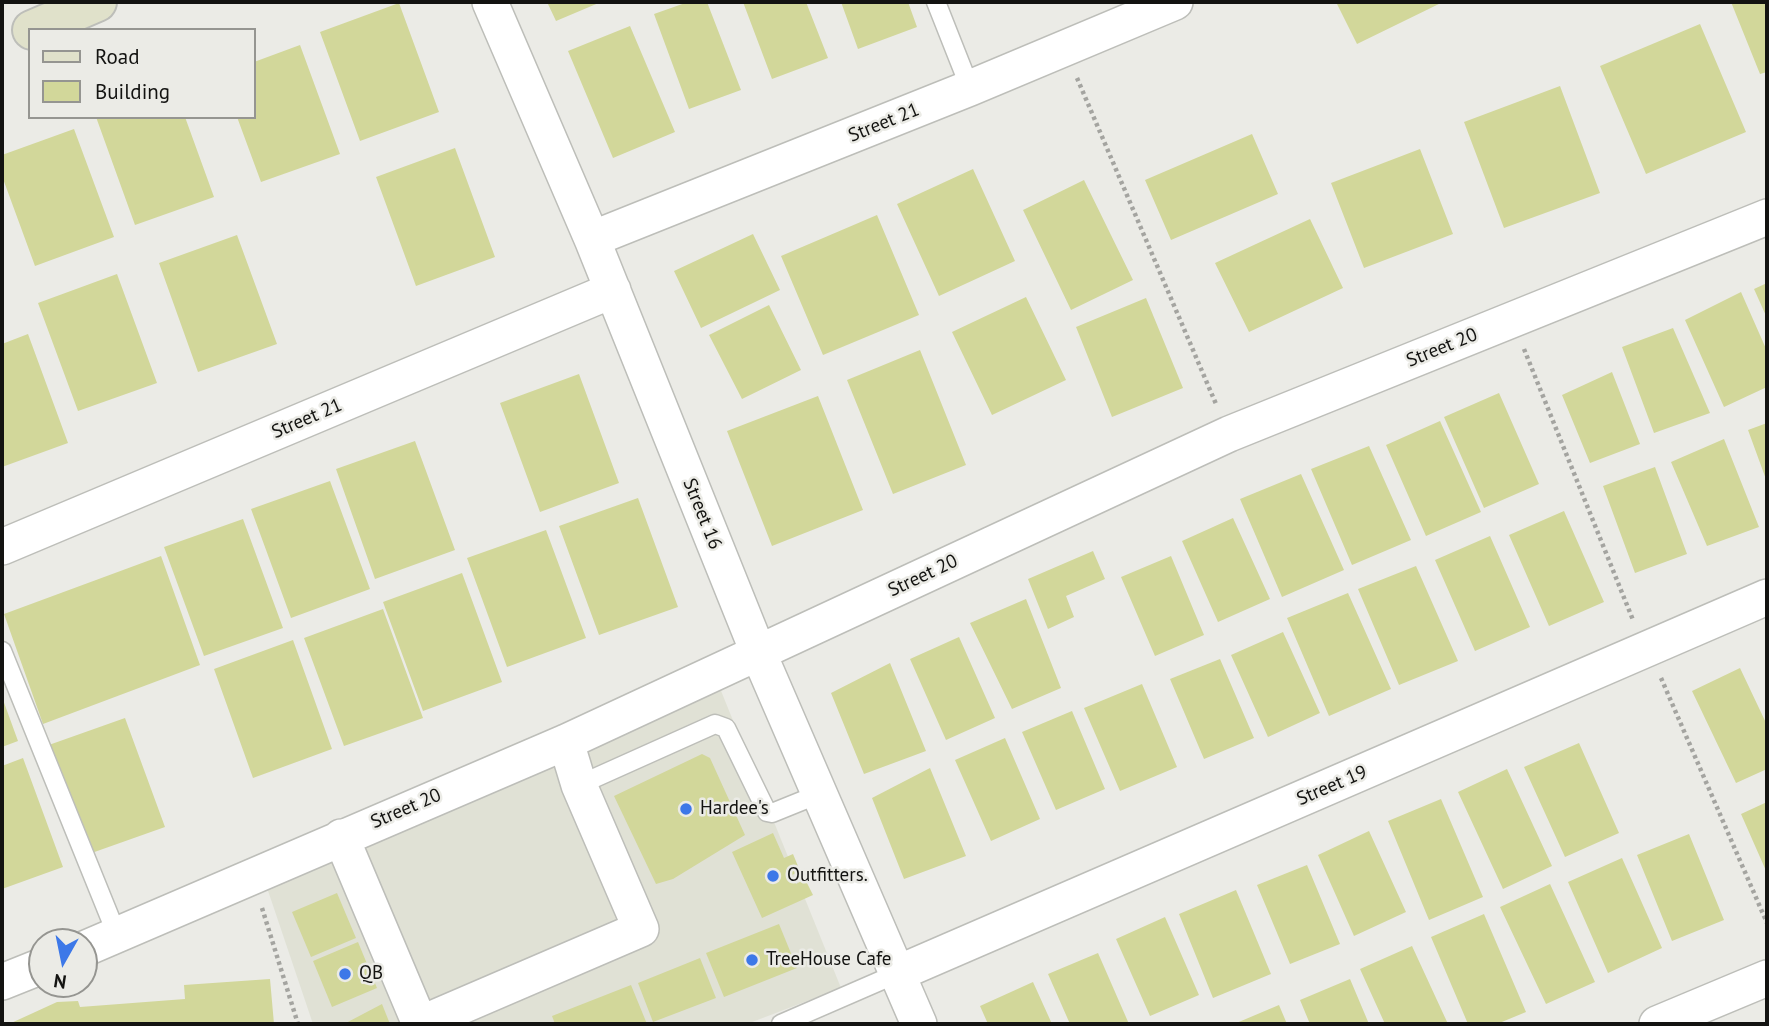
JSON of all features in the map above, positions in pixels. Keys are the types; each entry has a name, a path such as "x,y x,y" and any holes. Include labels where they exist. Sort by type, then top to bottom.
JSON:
{"street":[{"path":"36,28 97,2"},
{"name":"Street 16","path":"490,2 592,239 758,652 919,1024"},
{"name":"Street 21","path":"592,239 970,88 1175,2"},
{"path":"2,43 28,31"},
{"name":"Street 20","path":"98,943 566,742 1229,434 1767,217"},
{"name":"Street 21","path":"2,547 613,290"},
{"name":"Street 19","path":"896,974 1767,597"},
{"path":"341,837 420,1024 641,929 579,785 566,742"},
{"path":"2,982 28,971"},
{"path":"1657,1024 1767,978"}],"lane":[{"path":"936,2 970,88"},
{"path":"2,651 117,935"},
{"path":"579,785 715,724 726,728 767,812 772,813 818,794"},
{"path":"781,1024 896,974"}],"path":[{"path":"1064,48 1229,434"},
{"path":"1512,319 1645,650 1667,690 1767,923"},
{"path":"253,877 298,1024"}],"shaded area":[{"path":"713,671 841,988 747,1024 313,1024 260,867"}],"building":[{"path":"547,2 601,2 556,21"},
{"path":"688,2 707,2 741,90 689,109 654,14"},
{"path":"743,2 806,2 828,58 772,79"},
{"path":"841,2 908,2 917,27 858,49"},
{"path":"1336,2 1443,2 1357,44"},
{"path":"1731,2 1767,2 1767,72 1760,74"},
{"path":"399,3 439,112 360,141 320,32"},
{"path":"1700,24 1746,132 1646,174 1600,66"},
{"path":"630,26 675,132 613,158 568,51"},
{"path":"300,45 340,154 261,182 238,119 256,119 256,61"},
{"path":"1560,86 1600,193 1504,228 1464,122"},
{"path":"97,119 186,119 214,197 135,225"},
{"path":"74,129 114,237 35,266 2,176 2,155"},
{"path":"1252,134 1278,194 1171,240 1145,180"},
{"path":"455,148 495,257 416,286 376,177"},
{"path":"1420,149 1453,234 1364,268 1331,183"},
{"path":"973,169 1015,261 939,296 897,204"},
{"path":"1084,180 1133,280 1071,310 1023,210"},
{"path":"877,215 919,315 823,355 781,256"},
{"path":"1310,219 1343,288 1249,332 1215,263"},
{"path":"753,234 780,290 701,328 674,271"},
{"path":"237,235 277,344 198,372 159,263"},
{"path":"117,274 157,383 78,411 38,303"},
{"path":"1767,283 1767,318 1754,289"},
{"path":"1741,292 1767,351 1767,387 1724,407 1685,320"},
{"path":"1026,297 1066,380 992,415 952,332"},
{"path":"1146,298 1183,388 1112,417 1076,327"},
{"path":"769,305 801,370 742,399 709,335"},
{"path":"1673,328 1710,413 1654,433 1622,347"},
{"path":"28,334 68,443 2,467 2,344"},
{"path":"920,350 966,465 893,494 847,380"},
{"path":"1612,372 1640,444 1590,463 1562,395"},
{"path":"579,374 619,483 540,512 500,403"},
{"path":"1499,393 1539,484 1484,508 1444,417"},
{"path":"818,396 863,510 772,546 727,431"},
{"path":"1440,421 1481,512 1426,536 1386,445"},
{"path":"1767,423 1767,482 1748,430"},
{"path":"1724,439 1759,527 1707,546 1671,462"},
{"path":"415,441 455,550 375,579 336,469"},
{"path":"1369,446 1411,540 1352,565 1311,469"},
{"path":"1655,467 1687,554 1635,573 1603,486"},
{"path":"1301,474 1344,570 1282,597 1240,499"},
{"path":"330,481 370,589 291,618 251,509"},
{"path":"638,498 678,607 599,635 559,526"},
{"path":"1564,511 1604,602 1549,626 1509,535"},
{"path":"1233,518 1270,599 1218,622 1182,541"},
{"path":"243,519 283,628 204,656 164,547"},
{"path":"546,530 586,638 507,667 467,558"},
{"path":"1490,536 1530,627 1475,651 1435,560"},
{"path":"1093,551 1105,579 1066,596 1074,617 1048,629 1028,579"},
{"path":"161,556 200,665 43,724 4,614"},
{"path":"1171,556 1204,635 1155,656 1121,577"},
{"path":"1416,566 1458,661 1399,685 1358,589"},
{"path":"462,573 502,682 423,711 383,602"},
{"path":"1348,593 1391,689 1329,716 1287,618"},
{"path":"1026,599 1061,688 1012,709 970,623"},
{"path":"383,609 423,718 344,746 304,638"},
{"path":"1283,632 1320,713 1268,737 1231,655"},
{"path":"959,637 995,718 946,740 910,659"},
{"path":"293,640 332,749 253,778 214,669"},
{"path":"1220,659 1254,738 1204,759 1170,679"},
{"path":"890,663 926,751 864,774 831,693"},
{"path":"1740,668 1767,725 1767,769 1736,783 1692,691"},
{"path":"1142,684 1177,767 1120,791 1084,708"},
{"path":"2,697 18,741 2,747"},
{"path":"1072,711 1105,789 1056,810 1022,732"},
{"path":"125,718 165,827 86,855 46,746"},
{"path":"1005,738 1040,819 991,841 955,760"},
{"path":"1579,743 1619,833 1565,857 1524,767"},
{"path":"702,754 710,758 745,835 673,879 656,884 614,796"},
{"path":"23,758 63,867 2,889 2,766"},
{"path":"930,768 966,856 904,879 872,798"},
{"path":"1507,769 1552,866 1503,889 1458,792"},
{"path":"1441,799 1483,897 1429,920 1388,821"},
{"path":"1767,802 1767,873 1741,814"},
{"path":"1369,831 1406,912 1354,936 1318,855"},
{"path":"773,833 784,858 793,854 800,871 792,875 796,884 805,879 813,895 762,918 732,852"},
{"path":"1689,834 1724,920 1672,941 1637,855"},
{"path":"1622,858 1662,948 1608,973 1568,882"},
{"path":"1307,865 1340,944 1290,964 1257,885"},
{"path":"1550,884 1595,982 1546,1004 1500,907"},
{"path":"1236,890 1271,974 1213,998 1179,914"},
{"path":"337,893 356,938 311,957 292,912"},
{"path":"1484,914 1526,1012 1497,1024 1468,1024 1431,937"},
{"path":"1165,917 1199,995 1150,1016 1116,939"},
{"path":"779,924 797,968 724,997 706,953"},
{"name":"QB","path":"358,942 377,988 332,1007 313,961"},
{"path":"1412,946 1448,1024 1385,1024 1360,969"},
{"path":"1098,953 1129,1024 1070,1024 1048,974"},
{"path":"700,958 716,998 653,1022 638,983"},
{"path":"270,979 274,1024 9,1024 57,1002 78,1001 80,1007 185,999 184,985"},
{"path":"1350,979 1369,1024 1310,1024 1300,1000"},
{"path":"1033,982 1052,1024 988,1024 980,1006"},
{"path":"631,985 647,1024 555,1024 552,1016"},
{"path":"382,1004 390,1024 344,1024"},
{"path":"1279,1005 1287,1024 1234,1024"}],"place":[{"name":"Hardee's","path":"686,809"},
{"name":"Outfitters.","path":"773,876"},
{"name":"TreeHouse Cafe","path":"752,960"},
{"name":"QB","path":"345,974"}]}
